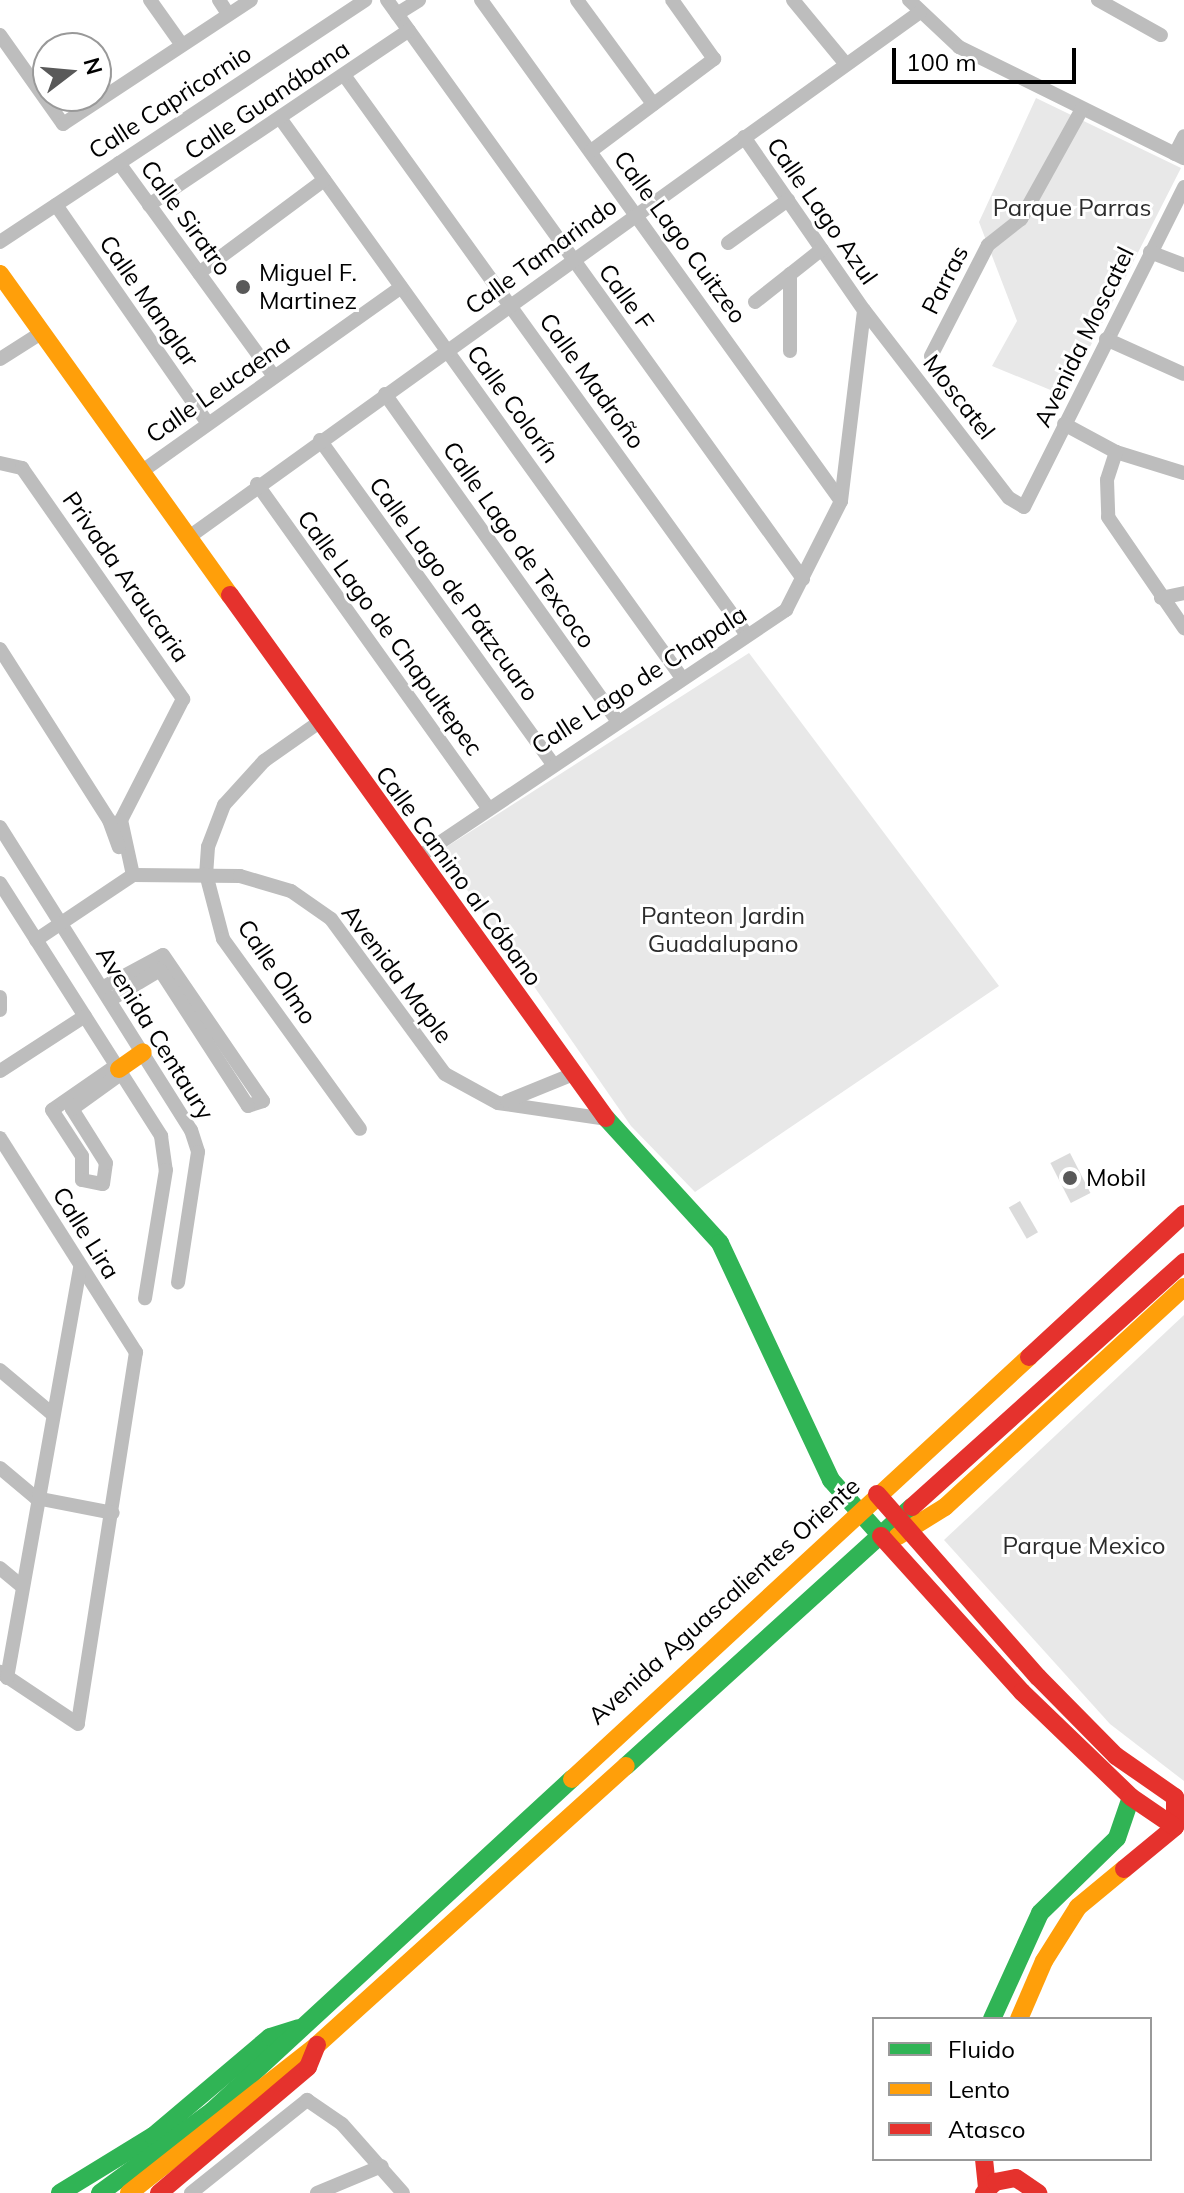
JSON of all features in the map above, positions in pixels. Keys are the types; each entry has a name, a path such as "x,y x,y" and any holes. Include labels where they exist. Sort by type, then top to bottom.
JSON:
{"street":[{"path":"150,0 182,45"},
{"path":"219,0 228,14"},
{"path":"0,35 63,124 251,0"},
{"name":"Calle Capricornio","path":"0,242 365,0"},
{"name":"Calle F","path":"387,0 803,579"},
{"path":"397,14 419,0"},
{"name":"Calle Lago Cuitzeo","path":"481,0 841,501"},
{"path":"577,0 653,104"},
{"path":"591,151 714,59 672,0"},
{"path":"793,0 845,63"},
{"path":"909,0 959,47 1082,109 1180,156 1184,136"},
{"path":"1098,0 1161,35"},
{"name":"Calle Tamarindo","path":"189,537 257,484 920,12"},
{"name":"Calle Guanábana","path":"149,205 409,30"},
{"name":"Calle Madroño","path":"344,75 747,635"},
{"name":"Parras","path":"931,356 988,245 1021,219 1082,109"},
{"name":"Calle Colorín","path":"280,118 682,678"},
{"name":"Calle Lago Azul","path":"744,137 864,310"},
{"name":"Calle Siratro","path":"119,163 274,376"},
{"path":"199,273 324,180"},
{"name":"Avenida Moscatel","path":"1024,507 1184,187"},
{"path":"728,243 788,200"},
{"name":"Calle Manglar","path":"56,205 207,422"},
{"path":"755,302 822,249"},
{"path":"1150,252 1184,265"},
{"name":"Calle Camino al Cóbano","path":"0,274 318,723 606,1119 720,1243 825,1470 1022,1692 1131,1797 1179,1830"},
{"path":"790,274 790,351"},
{"name":"Calle Leucaena","path":"141,472 207,422 401,287"},
{"name":"Calle Lago de Chapala","path":"417,858 487,806 786,610 841,501 864,310"},
{"name":"Moscatel","path":"864,310 1009,498 1024,507"},
{"path":"0,359 41,333"},
{"path":"1106,339 1184,374"},
{"name":"Calle Lago de Texcoco","path":"385,394 617,720"},
{"path":"1064,424 1116,452 1184,473"},
{"name":"Calle Lago de Pátzcuaro","path":"320,440 552,763"},
{"path":"1116,452 1107,480 1108,517 1184,628"},
{"name":"Privada Araucaria","path":"0,463 22,468 183,699 115,820"},
{"name":"Calle Lago de Chapultepec","path":"257,484 487,806"},
{"path":"1161,598 1184,593"},
{"path":"0,649 115,820 129,877 36,940"},
{"name":"Calle Olmo","path":"318,723 264,761 224,805 208,847 206,874 223,939 360,1129"},
{"name":"Avenida Centaury","path":"0,827 191,1130 198,1152 178,1282"},
{"name":"Avenida Maple","path":"129,877 206,874 291,891 331,919 445,1074 498,1103 606,1119"},
{"name":"Avenida Centaury","path":"0,883 119,1069 166,1153 145,1298"},
{"path":"163,955 263,1101 248,1106 160,970 106,994 163,955"},
{"path":"0,997 0,1010"},
{"path":"0,1071 85,1016"},
{"path":"119,1069 73,1107 106,1163 103,1184 82,1180 82,1156 52,1110 143,1052"},
{"path":"498,1103 542,1091 573,1074"},
{"name":"Calle Lira","path":"0,1138 136,1352 113,1513"},
{"name":"Avenida Aguascalientes Oriente","path":"100,2193 167,2149 1184,1214"},
{"path":"903,1528 1073,1363 1184,1262"},
{"path":"0,1468 36,1498 113,1513 78,1724 4,1675 36,1498 51,1413 80,1267"},
{"path":"129,2193 317,2045 883,1536 945,1507 1184,1287"},
{"path":"1067,1393 1073,1363"},
{"path":"0,1370 51,1413"},
{"path":"877,1494 903,1528 1116,1756 1179,1801 1179,1830 1078,1907 1044,1961 1020,2017"},
{"path":"938,1563 933,1534 945,1507"},
{"path":"0,1568 20,1585"},
{"path":"993,2017 1040,1913 1117,1838 1131,1797"},
{"name":"Avenida Aguascalientes Oriente","path":"60,2193 153,2136 270,2037 299,2028"},
{"path":"159,2193 308,2067 317,2045"},
{"path":"191,2193 307,2100 342,2124 403,2193"},
{"path":"984,2161 985,2191"},
{"path":"317,2193 382,2166"},
{"path":"985,2191 1015,2168 1038,2193"}],"green space":[{"name":"Parque Parras","path":"1036,98 1181,168 1065,396 992,366 1017,321 979,222"},
{"name":"Panteon Jardin Guadalupano","path":"749,653 999,986 695,1192 631,1126 440,851"},
{"name":"Parque Mexico","path":"1184,1315 1184,1781 1110,1724 944,1540"}],"building":[{"name":"Mobil","path":"1070,1153 1090,1193 1071,1203 1050,1163"},
{"name":"Mobil","path":"1020,1201 1038,1232 1027,1239 1009,1208"}],"traffic: fast":[{"path":"606,1118 720,1243 831,1480 881,1536"},
{"path":"626,1766 912,1507"},
{"path":"100,2193 212,2111 572,1779"},
{"path":"993,2017 1040,1913 1117,1838 1131,1797"},
{"path":"60,2193 153,2136 270,2037 299,2028"}],"traffic: slow":[{"path":"0,274 230,595"},
{"path":"119,1069 143,1052"},
{"path":"898,1536 945,1507 1184,1287"},
{"path":"572,1779 1029,1357"},
{"path":"129,2193 317,2045 626,1766"},
{"path":"1020,2017 1044,1961 1078,1907 1124,1869"}],"traffic: jam":[{"path":"230,595 606,1118"},
{"path":"1029,1357 1184,1214"},
{"path":"912,1507 1184,1262"},
{"path":"877,1494 1038,1677 1116,1756 1175,1797 1175,1827 1124,1869"},
{"path":"881,1536 1022,1692 1131,1797 1175,1827"},
{"path":"159,2193 308,2067 317,2045"},
{"path":"984,2161 987,2189"},
{"path":"984,2193 995,2182 1016,2178 1038,2193"}],"place":[{"name":"Miguel F. Martinez","path":"243,287"},
{"name":"Mobil","path":"1070,1178"}]}
